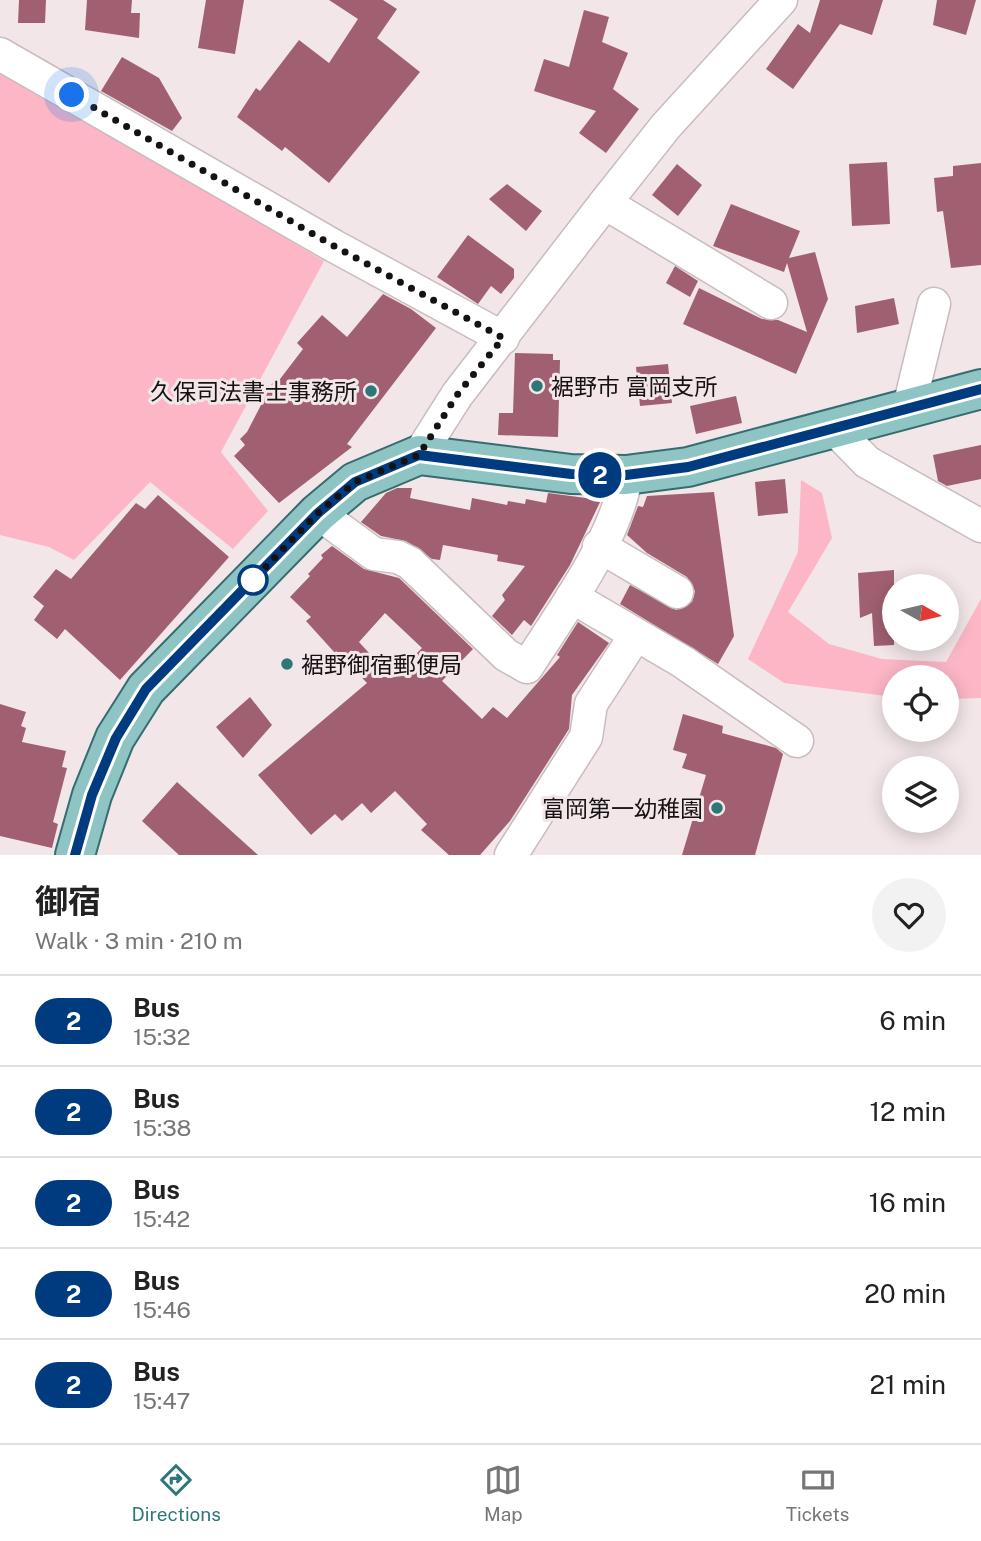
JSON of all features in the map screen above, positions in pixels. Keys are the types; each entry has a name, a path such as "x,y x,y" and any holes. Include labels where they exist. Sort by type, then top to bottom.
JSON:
{"main road":[{"path":"75,855 92,795 116,738 146,689 318,513 355,482 419,455 571,474 626,475 688,467 981,388"}],"street":[{"path":"419,455 457,395 605,202 666,126 781,0"},
{"path":"0,54 334,246 503,338"},
{"path":"605,202 771,303"},
{"path":"909,407 933,304"},
{"path":"833,427 867,462 981,526"},
{"path":"318,513 374,554 398,557 410,563 506,655 527,667 572,597 599,547 623,500 626,475"},
{"path":"599,547 677,592"},
{"path":"572,597 635,636 684,662 797,741"},
{"path":"511,855 586,737 591,704 635,636"}],"shaded area":[{"path":"0,68 324,261 221,452 268,511 233,549 150,482 74,560 49,547 0,535"},
{"path":"801,480 822,493 832,538 788,612 829,644 882,659 946,662 952,651 959,651 959,639 981,599 981,698 959,699 959,665 882,665 882,695 784,683 748,659 798,552"}],"building":[{"path":"19,0 46,0 45,23 18,23"},
{"path":"87,0 132,0 131,13 140,13 139,38 85,30"},
{"path":"206,0 244,0 235,54 198,48"},
{"path":"329,0 383,0 397,9 377,38 420,72 329,183 285,147 282,151 237,117 256,88 260,91 299,40 329,63 358,19"},
{"path":"820,0 883,0 872,35 840,24 793,89 766,69 798,24 810,33"},
{"path":"937,0 976,0 966,35 933,25"},
{"path":"584,10 609,17 602,42 628,53 613,89 639,109 606,153 579,133 596,111 534,91 544,59 569,67"},
{"path":"122,57 159,78 182,118 172,131 101,91"},
{"path":"887,162 890,224 852,226 849,164"},
{"path":"981,163 981,265 951,268 943,211 937,212 934,178 953,176 953,166"},
{"path":"677,164 702,185 678,216 652,195"},
{"path":"507,184 542,211 526,231 489,199"},
{"path":"731,204 800,231 789,258 815,252 828,299 796,374 683,324 699,288 762,319 778,320 807,332 787,263 784,272 713,246"},
{"path":"468,235 514,269 514,278 501,294 491,286 478,304 437,277"},
{"path":"675,266 698,281 690,297 666,283"},
{"path":"383,294 411,309 436,328 347,444 352,447 279,503 234,456 245,445 240,439 247,432 274,380 277,383 303,349 297,343 322,315 347,337"},
{"path":"894,298 899,324 857,333 855,306"},
{"name":"裾野市 富岡支所","path":"515,353 553,354 553,360 560,360 558,437 498,435 499,413 513,413"},
{"path":"668,364 672,403 640,406 636,367"},
{"path":"736,396 742,423 696,434 690,406"},
{"path":"981,445 981,479 947,486 938,481 933,455"},
{"path":"785,479 788,513 758,516 755,482"},
{"path":"397,488 412,488 410,498 470,510 472,498 507,505 508,501 525,504 526,499 546,503 548,493 601,500 570,565 531,626 524,620 512,635 492,616 505,600 502,595 525,566 497,561 498,555 443,545 440,560 432,559 406,541 381,536 361,522 386,493"},
{"path":"714,492 734,636 718,664 620,604 630,585 676,610 692,602 695,591 687,577 647,553 627,535 638,506 643,507 647,496"},
{"path":"158,495 229,557 120,680 65,629 57,639 34,620 44,606 33,597 56,569 71,579 136,503 145,509"},
{"path":"332,546 364,569 399,578 473,649 442,681 482,719 493,707 507,718 560,657 557,655 578,622 609,643 572,695 569,729 510,821 480,855 449,855 421,830 427,824 395,791 371,813 362,803 342,821 335,814 311,835 258,775 367,683 306,621 311,617 290,597 310,576 308,574 323,558 321,555","holes":["385,613 422,648 392,678 359,642"]},
{"path":"894,570 894,574 882,574 882,646 874,646 872,613 860,618 858,573"},
{"path":"250,697 272,725 243,758 216,727"},
{"path":"0,704 26,712 21,726 26,728 22,742 66,751 62,767 67,768 53,822 58,824 52,848 0,836"},
{"path":"683,714 723,726 722,733 776,748 783,754 755,855 682,855 706,775 682,768 687,754 673,750"},
{"path":"177,782 258,855 179,855 142,821"}],"bus line":[{"name":"2","path":"75,855 92,795 116,738 146,689 318,513 355,482 419,455 571,474 626,475 688,467 981,389"}],"place":[{"name":"裾野市 富岡支所","path":"537,386"},
{"name":"久保司法書士事務所","path":"371,391"},
{"name":"裾野御宿郵便局","path":"287,664"},
{"name":"富岡第一幼稚園","path":"717,808"}],"route":[{"path":"72,95 334,246 503,338 457,395 419,455 355,482 318,513 253,580"}]}
